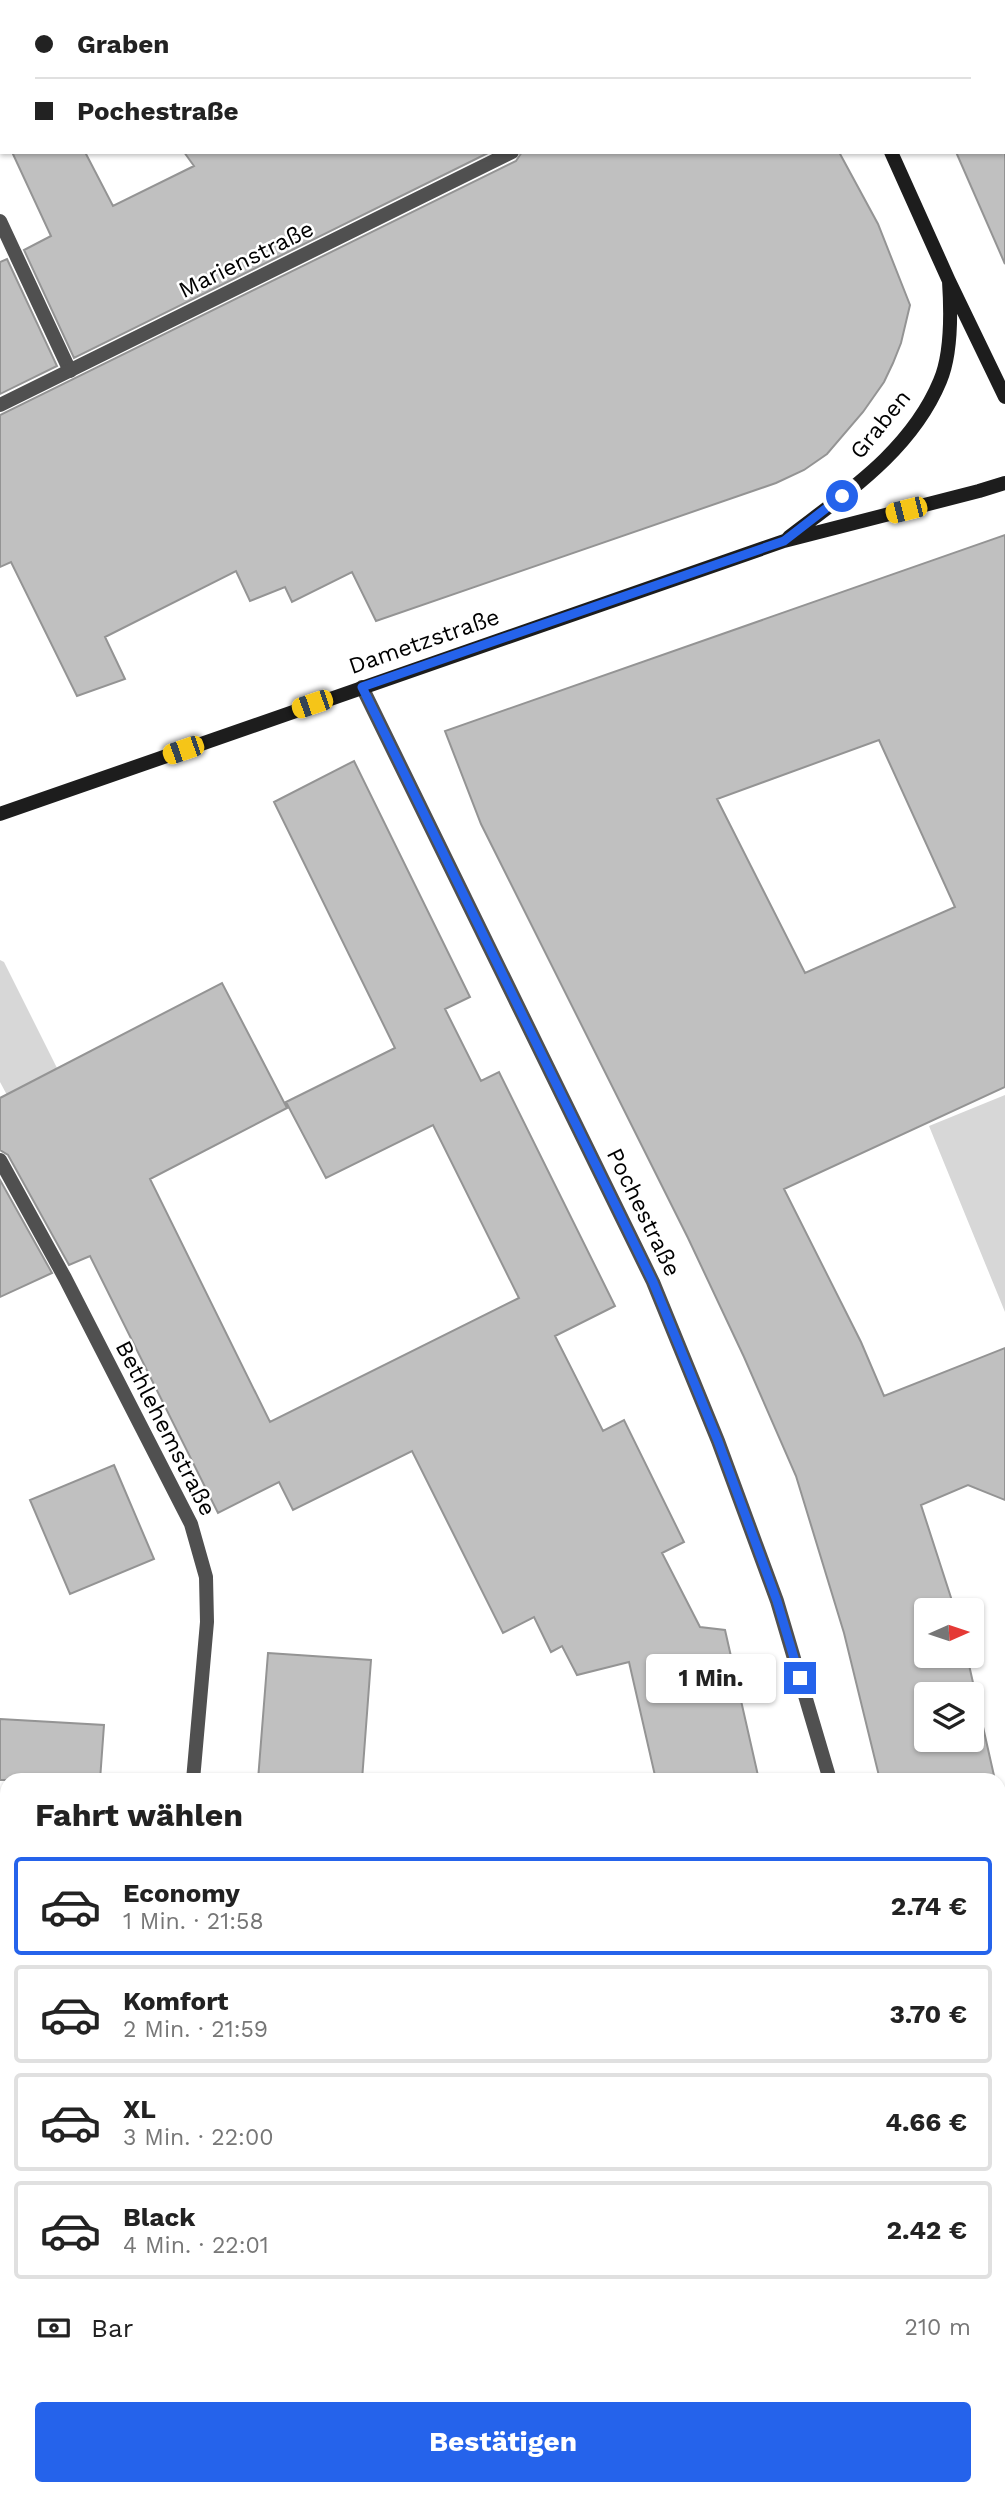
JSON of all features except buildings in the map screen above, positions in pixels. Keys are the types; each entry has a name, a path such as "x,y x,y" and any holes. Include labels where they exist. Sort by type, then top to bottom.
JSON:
{"main road":[{"name":"Graben","path":"892,154 1005,397"},
{"name":"Graben","path":"784,541 880,466 916,423 941,380 951,325 949,281"},
{"path":"784,541 1005,483"},
{"name":"Dametzstraße","path":"0,814 784,541"}],"street":[{"name":"Marienstraße","path":"0,405 508,154"},
{"path":"0,221 70,371"},
{"name":"Pochestraße","path":"362,687 653,1282 718,1441 777,1601 828,1773"},
{"name":"Bethlehemstraße","path":"0,1160 65,1279 191,1524 206,1577 207,1622 194,1773"}],"shaded area":[{"path":"0,960 4,962 57,1068 7,1095 0,1082"},
{"path":"1005,1095 1005,1312 929,1126"}],"route":[{"path":"800,1678 777,1601 718,1441 653,1282 362,687 784,541 842,496"}]}
